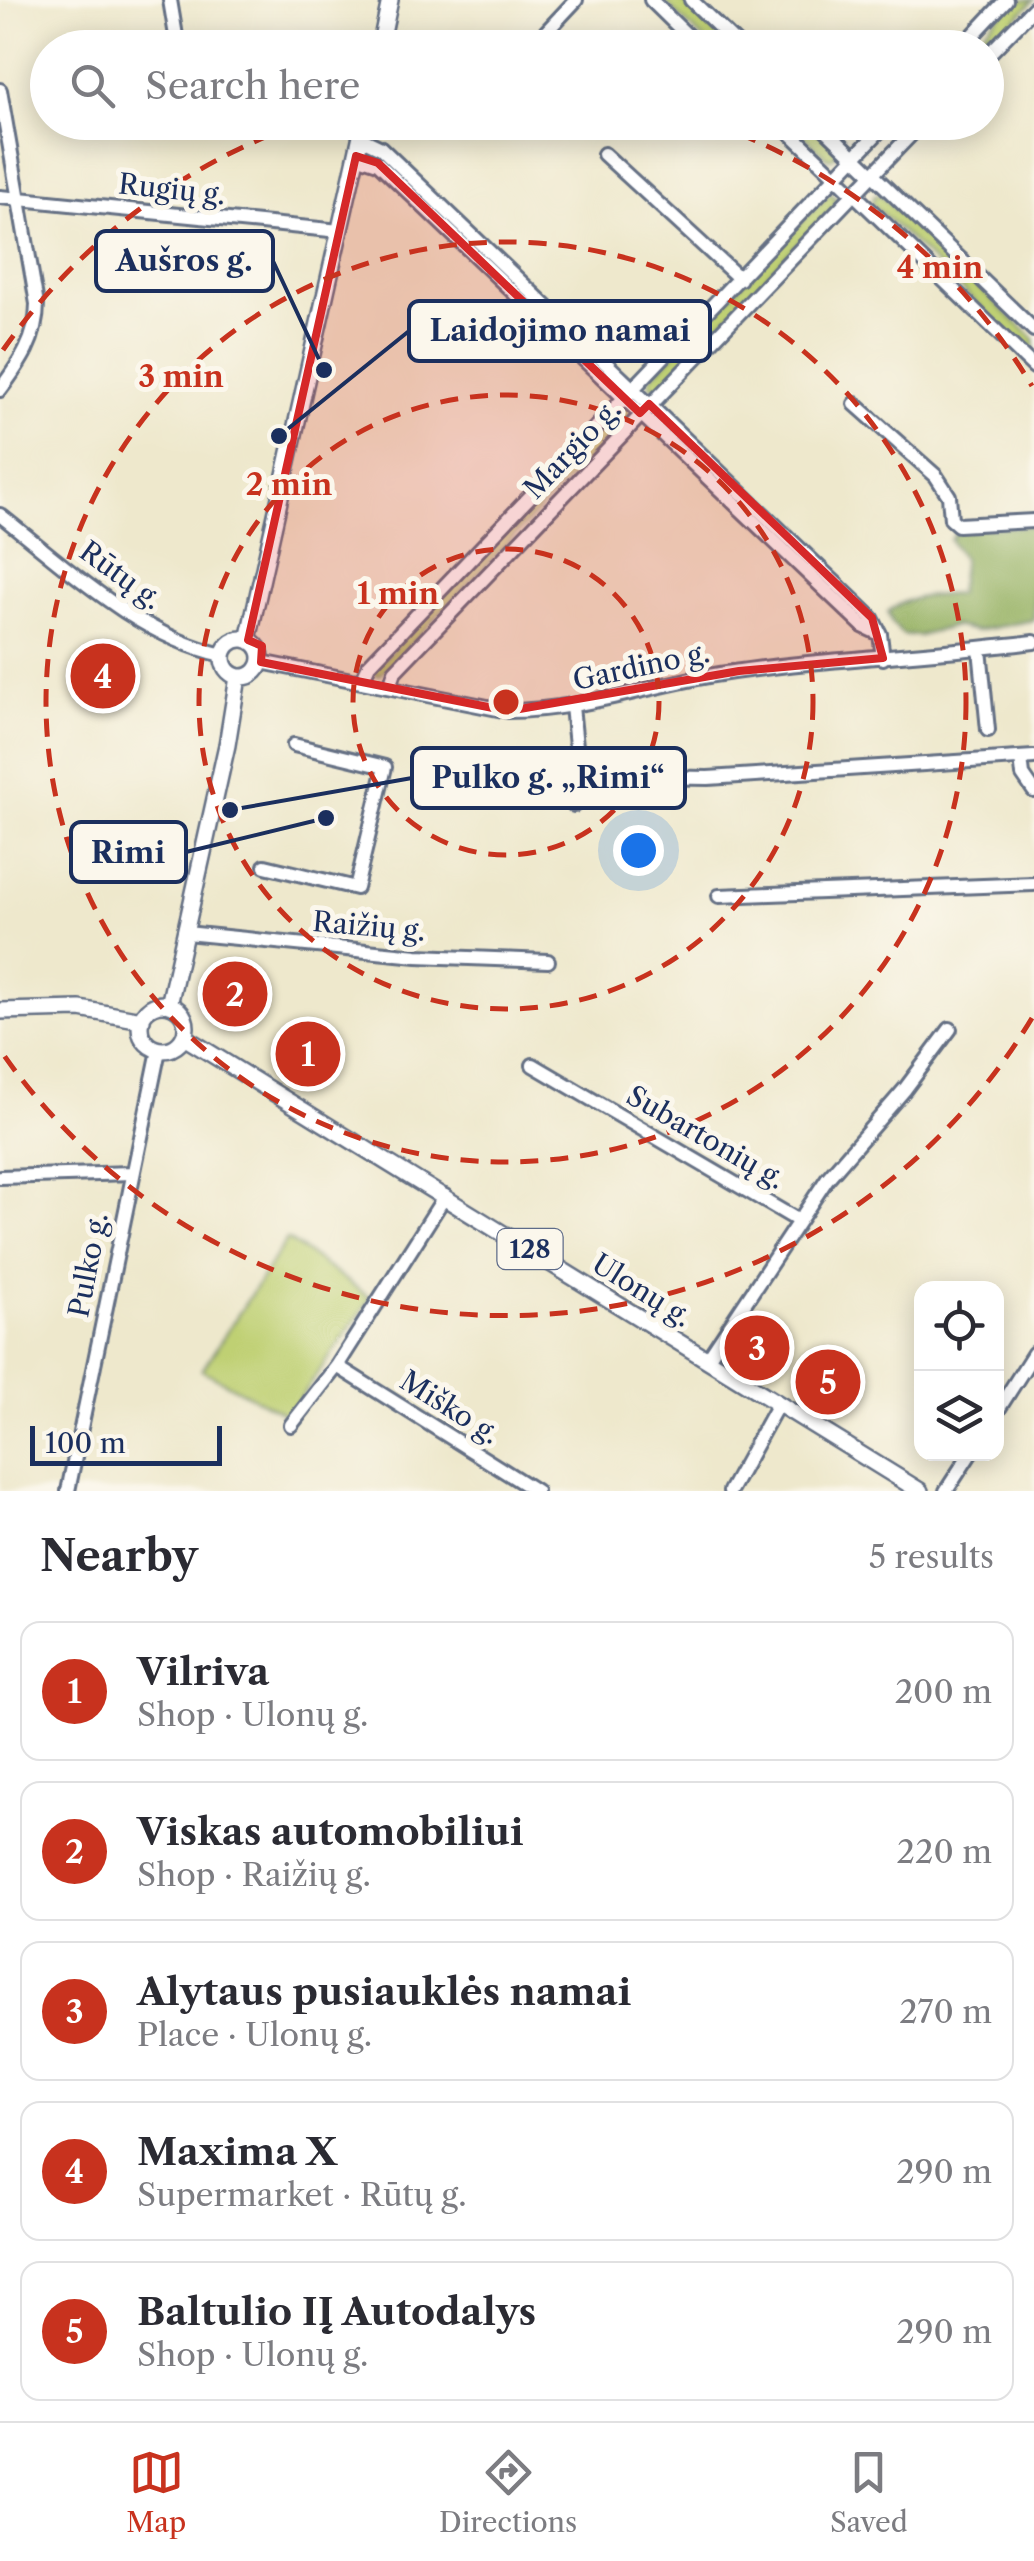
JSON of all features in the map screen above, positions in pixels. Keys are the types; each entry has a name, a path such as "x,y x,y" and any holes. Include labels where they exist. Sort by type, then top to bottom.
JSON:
{"main road":[{"path":"384,30 390,0"},
{"path":"248,640 360,140"},
{"path":"248,640 260,651 261,662 250,676 238,677 228,671 223,655 230,644 248,640"},
{"path":"169,1005 227,745 238,677"},
{"path":"169,1005 185,1020 184,1038 176,1046 160,1050 144,1039 142,1020 156,1006 169,1005"},
{"path":"0,1011 80,1009 142,1020"},
{"name":"Ulonų g.","path":"184,1038 920,1491"}],"street":[{"path":"170,0 175,30"},
{"path":"548,30 576,0"},
{"path":"650,0 681,30"},
{"path":"691,0 722,30"},
{"path":"977,30 1006,0"},
{"path":"1004,39 1034,8"},
{"path":"0,90 37,318 28,350 0,390"},
{"path":"373,140 644,409 872,618 880,634 883,658"},
{"path":"797,140 1034,367"},
{"path":"837,140 1034,330"},
{"name":"Margio g.","path":"362,680 369,665 872,140"},
{"name":"Margio g.","path":"390,686 395,671 905,140"},
{"path":"604,154 740,279"},
{"path":"356,156 378,163 627,392"},
{"name":"Rugių g.","path":"0,198 340,231"},
{"path":"856,404 936,476 949,496 951,519 958,525 1034,521"},
{"name":"Rūtų g.","path":"0,515 109,600 161,634 223,655"},
{"name":"Gardino g.","path":"261,662 508,711 539,711 688,679 1034,642"},
{"path":"980,649 988,730"},
{"path":"572,706 577,776 574,805"},
{"path":"265,866 356,888 385,766 294,745"},
{"path":"577,776 708,778 1028,758 1022,776 1034,791"},
{"path":"719,896 1034,884"},
{"name":"Raižių g.","path":"186,933 417,956 548,961"},
{"name":"Subartonių g.","path":"533,1065 799,1220 827,1179 905,1089 950,1029"},
{"name":"Pulko g.","path":"68,1491 160,1050"},
{"path":"0,1178 132,1173"},
{"path":"292,1425 336,1366 445,1196"},
{"path":"708,1360 799,1220"},
{"path":"1004,1399 1034,1352"},
{"name":"Miško g.","path":"336,1366 536,1491"},
{"path":"730,1491 778,1404"},
{"path":"946,1491 965,1461"}],"highlighted area":[{"path":"356,156 378,163 640,413 649,404 872,618 883,658 739,671 508,711 261,662 262,646 248,640"}],"green space":[{"path":"662,0 682,0 714,30 693,30"},
{"path":"1014,0 1034,0 1004,31 985,30"},
{"path":"808,140 828,140 838,149 831,159"},
{"path":"830,193 837,199 835,205 659,388 650,385 650,378"},
{"path":"879,194 1034,339 1034,358 872,204"},
{"path":"624,406 631,412 629,417 376,675 374,670"},
{"path":"1034,526 1034,620 976,631 954,626 919,636 903,635 892,623 888,612 903,602 958,594 963,559 950,540 959,528"},
{"path":"287,1239 371,1298 288,1416 202,1370"}],"place":[{"name":"Aušros g.","path":"324,370"},
{"name":"Laidojimo namai","path":"279,436"},
{"name":"Maxima X","path":"103,676"},
{"name":"Pulko g. „Rimi“","path":"230,810"},
{"name":"Rimi","path":"326,818"},
{"name":"Viskas automobiliui","path":"235,994"},
{"name":"Vilriva","path":"308,1054"},
{"name":"Alytaus pusiauklės namai","path":"757,1348"},
{"name":"Baltulio IĮ Autodalys","path":"828,1382"}]}
